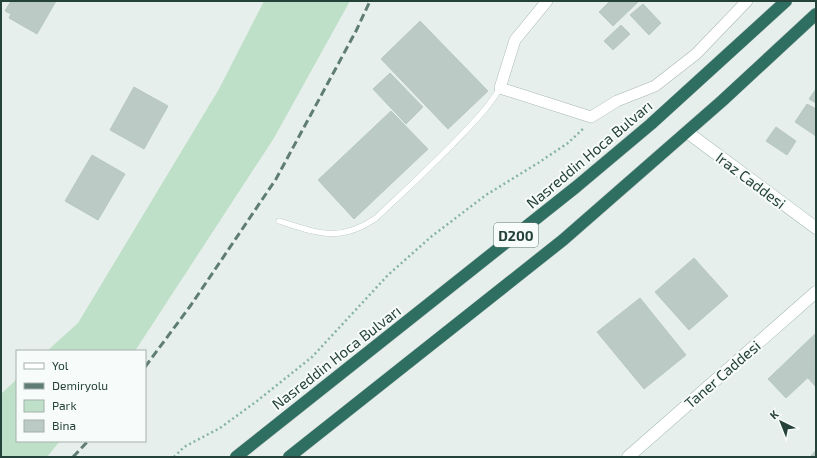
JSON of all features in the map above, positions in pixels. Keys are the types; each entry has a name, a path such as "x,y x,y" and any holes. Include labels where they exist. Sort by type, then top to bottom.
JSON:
{"highway":[{"name":"Nasreddin Hoca Bulvarı","path":"236,457 576,187 651,124 786,1"},
{"name":"D200","path":"289,457 563,240 687,132 816,14"}],"street":[{"path":"547,1 515,40 500,88 591,117 617,101 655,86 696,54 747,1"},
{"name":"Iraz Caddesi","path":"687,132 816,228"},
{"name":"Taner Caddesi","path":"628,457 816,292"}],"lane":[{"path":"279,222 315,233 332,234 350,231 368,223 376,218 425,172 478,119 491,104 500,88"}],"path":[{"path":"174,457 184,447 220,428 251,406 312,358 388,275 432,236 486,195 568,143 583,130 591,117"}],"green space":[{"path":"264,1 350,1 274,138 136,350 48,350 78,323 219,89"},
{"path":"16,380 16,442 59,442 47,457 1,457 1,394"}],"building":[{"path":"11,1 56,1 37,34 9,18 11,14 5,11"},
{"path":"610,1 639,1 613,26 599,12"},
{"path":"643,4 661,23 649,35 630,15"},
{"path":"420,21 488,91 448,129 381,59"},
{"path":"621,25 630,34 613,50 604,41"},
{"path":"390,73 423,107 406,124 373,89"},
{"path":"134,87 168,106 144,149 110,130"},
{"path":"816,89 816,103 809,99"},
{"path":"807,104 816,109 816,136 795,122"},
{"path":"391,111 428,149 354,219 318,180"},
{"path":"776,127 796,141 787,155 766,141"},
{"path":"92,155 125,174 98,220 65,201"},
{"path":"694,258 728,296 689,330 655,292"},
{"path":"640,298 686,355 644,389 597,332"},
{"path":"816,333 816,370 786,398 768,379"},
{"path":"816,370 816,387 808,378"},
{"path":"816,450 816,457 810,457"}],"railway":[{"path":"146,366 191,305 276,179 356,31 370,1"},
{"path":"73,457 87,442"}]}
